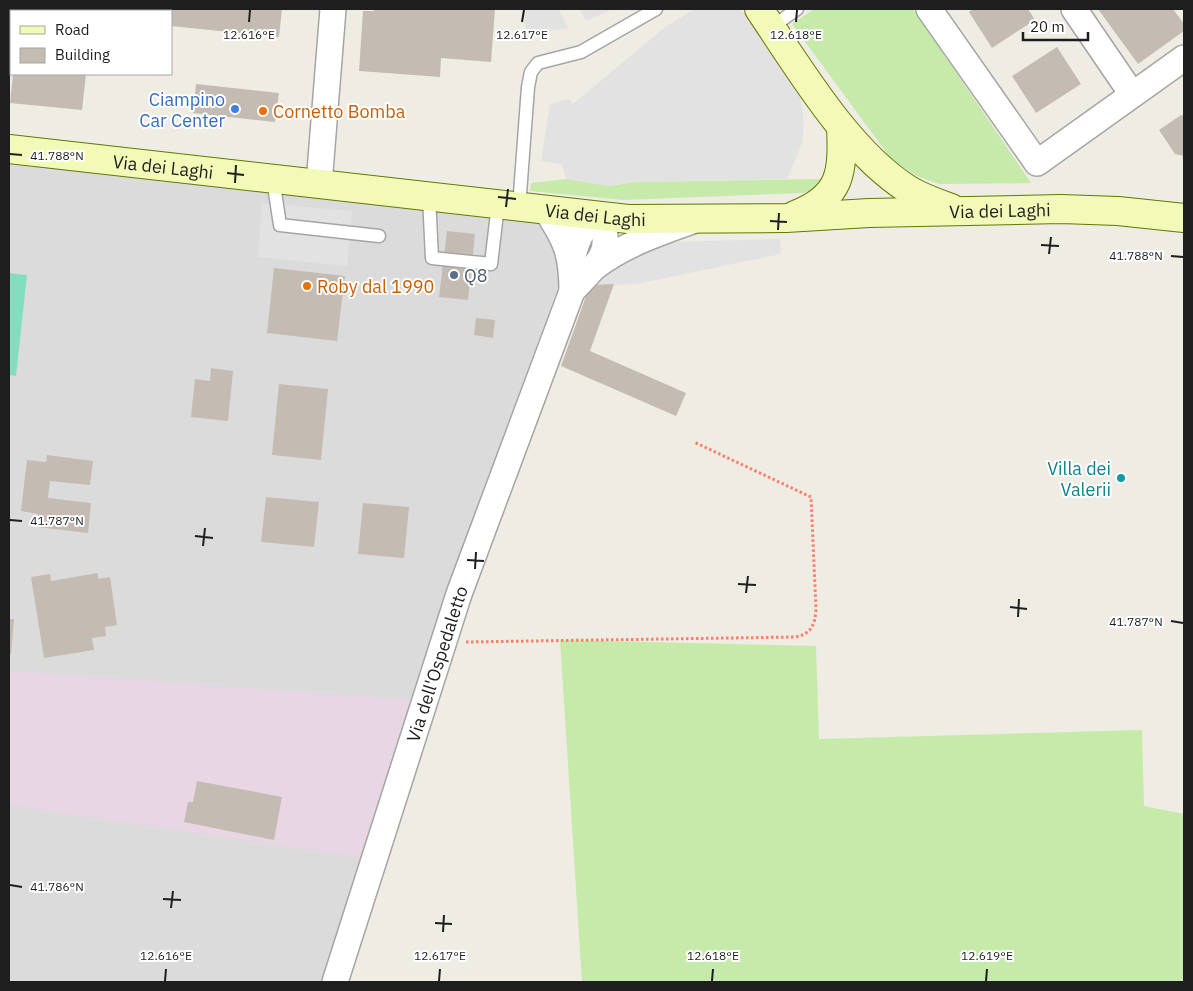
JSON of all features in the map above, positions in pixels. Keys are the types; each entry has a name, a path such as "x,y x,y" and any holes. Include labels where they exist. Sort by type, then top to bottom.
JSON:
{"main road":[{"path":"766,18 841,126 879,167 910,190 959,212"},
{"path":"786,218 821,202 838,178 842,166 841,126"},
{"name":"Via dei Laghi","path":"9,149 628,219 786,218 868,213 1070,209 1118,211 1184,218"},
{"path":"838,178 841,190 848,199 868,213 880,206 885,195 879,167"}],"street":[{"path":"319,184 334,9"},
{"path":"929,9 1037,163 1184,58"},
{"path":"1074,9 1132,94"},
{"path":"546,210 560,230 577,275"},
{"path":"577,275 604,252 607,244 606,232 598,216"},
{"path":"577,275 629,246 696,219"},
{"name":"Via dell'Ospedaletto","path":"335,982 459,594 577,275"}],"lane":[{"path":"429,197 432,258 491,264 509,206 531,72 538,63 582,52 656,9"},
{"path":"766,18 797,9"},
{"path":"274,179 280,225 379,236"}],"path":[{"path":"443,642 795,636 809,632 814,625 816,609 811,497 694,442"}],"shaded area":[{"path":"524,9 559,9 568,28 526,34"},
{"path":"580,9 613,9 586,21"},
{"path":"695,9 741,9 800,96 804,122 802,144 787,179 635,182 609,186 567,179 561,164 541,161 550,104 569,99 573,104 665,27"},
{"path":"9,164 580,226 436,621 325,982 9,982"},
{"path":"262,203 352,211 347,266 258,257"},
{"path":"780,239 781,254 636,284 590,285 635,254 665,242"},
{"path":"9,671 412,700 363,858 9,805"}],"green space":[{"path":"814,9 913,9 1031,183 939,184 917,176 892,160 792,24"},
{"path":"567,179 609,186 635,182 823,179 816,188 804,193 623,200 530,191 531,183"},
{"path":"9,273 27,275 16,376 9,375"},
{"path":"560,640 816,646 819,739 1142,730 1144,806 1184,814 1184,982 582,982"}],"building":[{"path":"51,9 93,9 93,10"},
{"path":"282,9 279,37 172,26 172,10 135,10"},
{"path":"374,9 495,9 491,62 441,58 440,77 359,71 363,11 374,11"},
{"path":"973,9 1028,9 1035,20 992,48 969,12"},
{"path":"1098,9 1173,9 1184,24 1184,31 1138,64"},
{"path":"1057,47 1081,84 1036,113 1012,76"},
{"path":"13,75 86,75 82,110 10,103"},
{"path":"196,84 279,93 275,122 193,113"},
{"path":"1181,115 1184,116 1184,156 1175,154 1159,130"},
{"path":"447,231 475,234 468,300 439,297"},
{"path":"274,268 345,276 337,341 267,333"},
{"path":"614,284 590,351 686,393 676,416 561,366 590,285"},
{"path":"476,318 495,320 493,338 474,335"},
{"path":"211,368 233,371 228,421 191,417 195,379 210,381"},
{"path":"279,384 328,389 321,460 272,455"},
{"path":"47,455 93,461 90,485 50,481 48,498 91,503 88,533 37,527 38,514 21,511 27,460 46,462"},
{"path":"266,497 319,502 314,547 261,542"},
{"path":"363,503 409,507 404,558 358,554"},
{"path":"98,573 98,579 110,577 117,625 105,627 106,636 92,638 94,650 44,658 31,577 50,574 51,581"},
{"path":"9,619 14,619 11,654 9,654"},
{"path":"197,781 282,797 274,840 184,822 188,802 193,802"}],"place":[{"name":"Ciampino Car Center","path":"235,109"},
{"name":"Cornetto Bomba","path":"263,111"},
{"name":"Q8","path":"454,275"},
{"name":"Roby dal 1990","path":"307,286"},
{"name":"Villa dei Valerii","path":"1121,478"}]}
